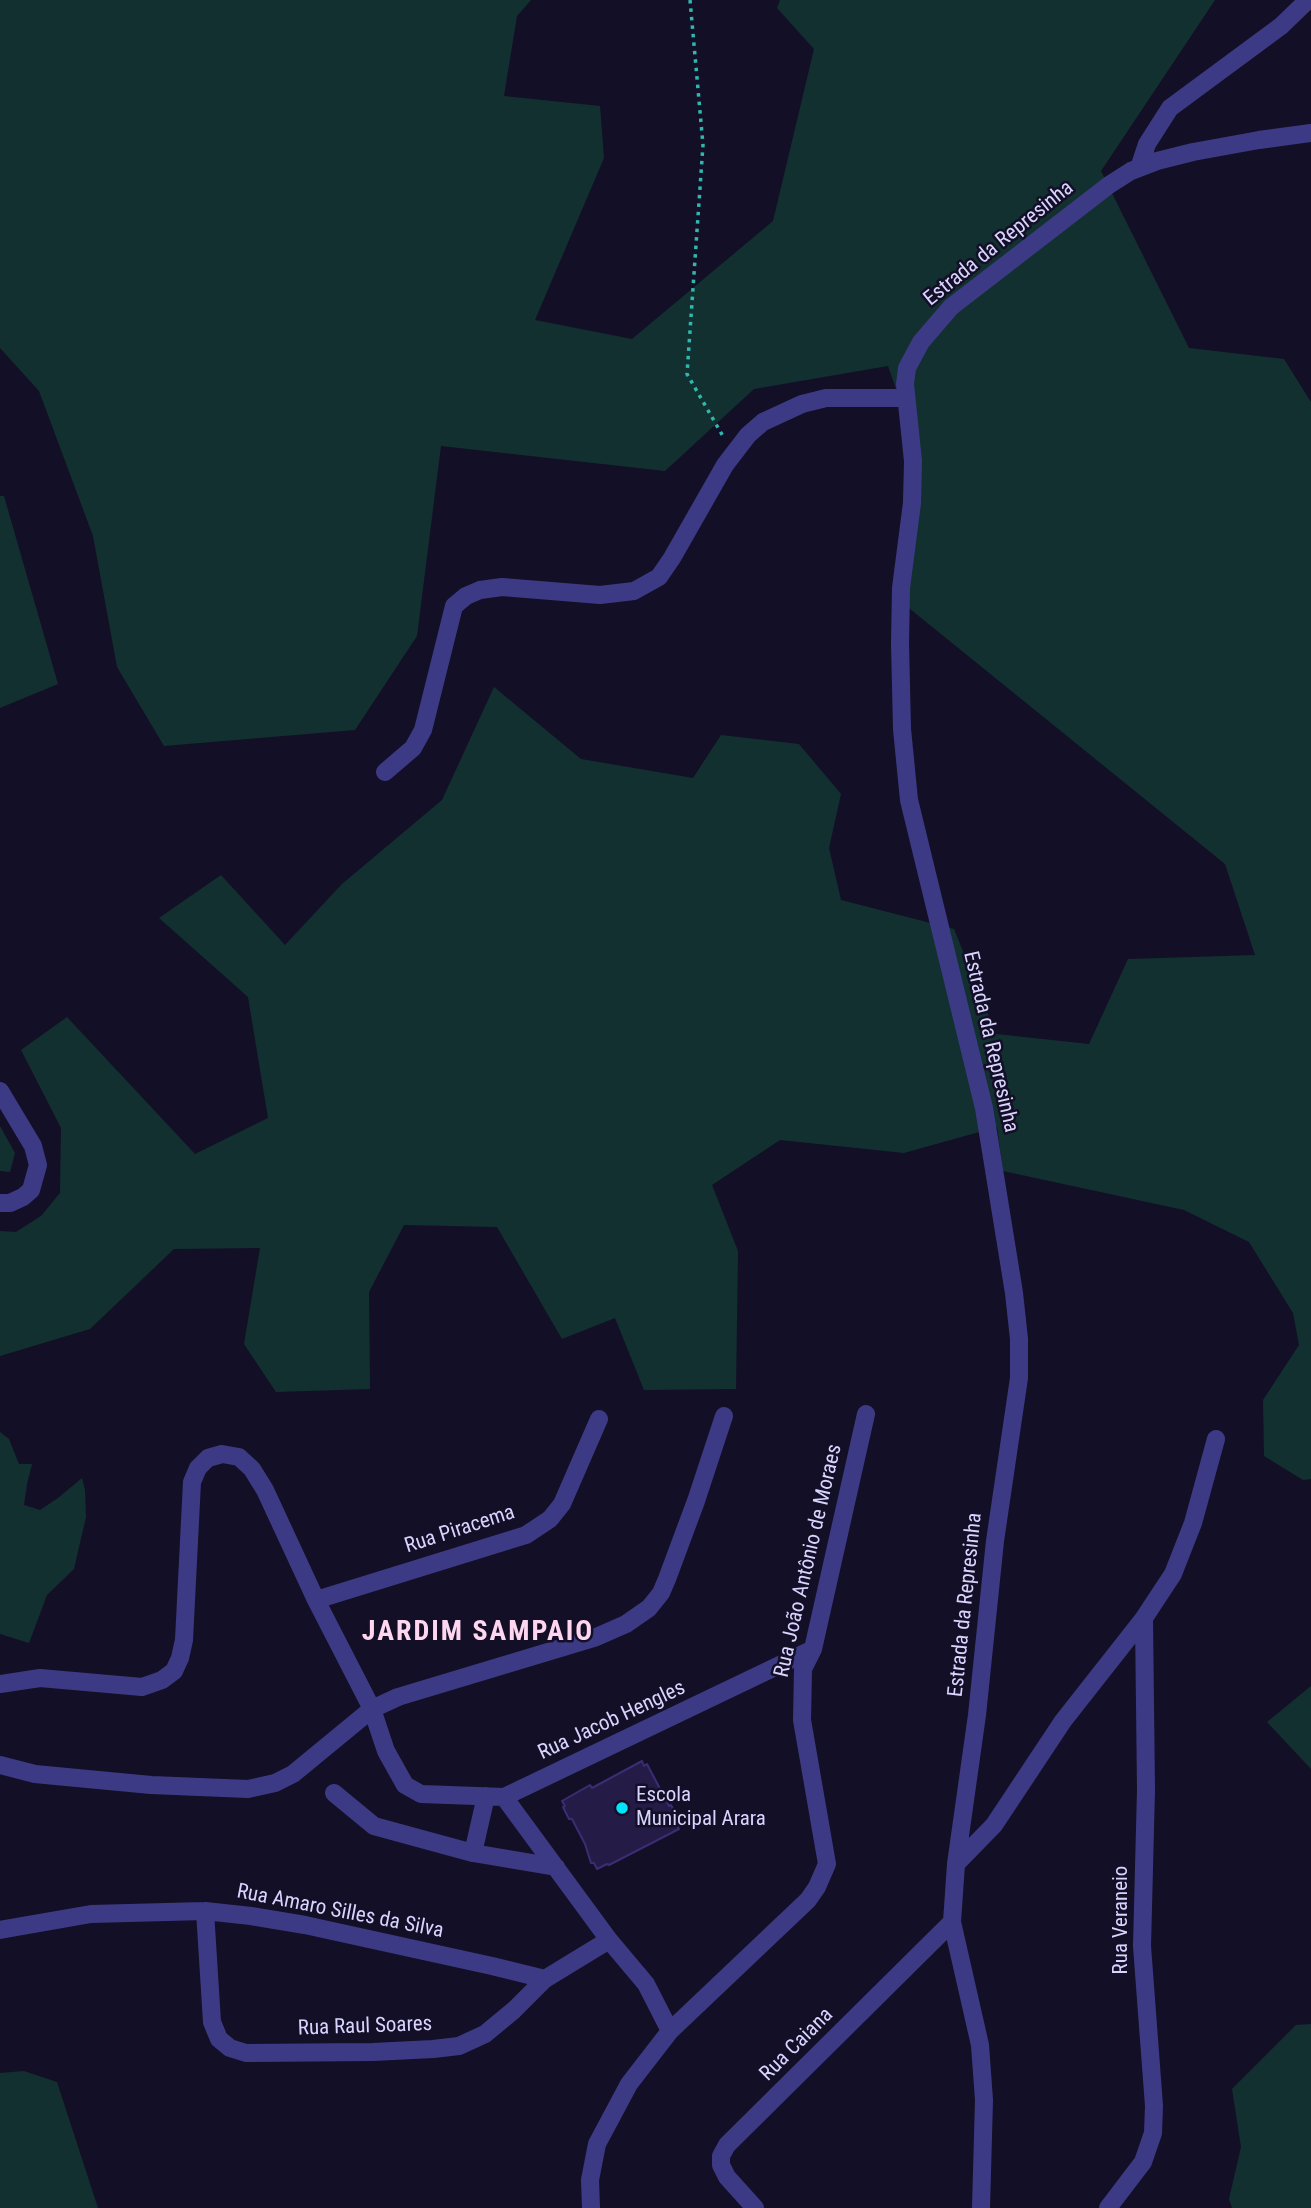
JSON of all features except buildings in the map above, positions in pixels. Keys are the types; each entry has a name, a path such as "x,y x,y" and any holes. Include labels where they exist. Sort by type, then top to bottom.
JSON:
{"street":[{"path":"1139,168 1147,144 1170,108 1281,26 1308,0"},
{"name":"Estrada da Represinha","path":"981,2208 984,2100 980,2045 952,1922 956,1864 977,1715 995,1541 1019,1378 1019,1339 984,1108 909,800 902,729 900,643 901,588 912,503 913,461 905,384 907,368 921,342 951,307 1109,185 1139,168 1193,152 1259,139 1311,133"},
{"path":"385,772 413,748 423,730 454,606 466,596 480,590 502,587 600,595 634,591 659,577 733,454 763,422 802,404 826,398 906,398"},
{"path":"0,1091 33,1146 38,1165 31,1190 10,1203 0,1203"},
{"name":"Rua João Antônio de Moraes","path":"591,2208 590,2180 597,2144 629,2084 670,2031 808,1900 823,1876 827,1864 826,1853 802,1720 803,1669 813,1649 866,1414"},
{"path":"0,1765 35,1774 151,1785 248,1789 275,1783 293,1774 372,1709 426,1688 594,1638 626,1624 649,1608 661,1593 696,1501 724,1416"},
{"name":"Rua Piracema","path":"316,1600 526,1535 550,1519 562,1504 599,1419"},
{"path":"956,1864 994,1825 1063,1721 1144,1619 1173,1574 1193,1522 1216,1439"},
{"path":"0,1684 40,1678 142,1687 162,1680 174,1671 184,1640 192,1482 198,1468 208,1458 222,1454 239,1457 252,1469 265,1490 316,1600 372,1709"},
{"name":"Rua Veraneio","path":"1108,2208 1143,2162 1153,2133 1154,2106 1142,1946 1146,1790 1144,1619"},
{"name":"Rua Jacob Hengles","path":"372,1709 386,1751 405,1785 421,1794 435,1796 505,1797 813,1649"},
{"path":"334,1793 374,1826 473,1853 556,1867"},
{"path":"473,1853 486,1796"},
{"path":"505,1797 609,1940 646,1984 670,2031"},
{"name":"Rua Raul Soares","path":"205,1911 212,2022 219,2039 230,2048 247,2053 385,2051 459,2046 485,2034 545,1979 609,1940"},
{"name":"Rua Amaro Silles da Silva","path":"0,1930 91,1914 205,1911 305,1925 545,1979"},
{"name":"Rua Caiana","path":"755,2208 727,2177 721,2165 721,2156 727,2145 952,1922"}],"path":[{"path":"690,0 703,145 687,374 733,454"}],"green space":[{"path":"0,0 531,0 517,16 504,96 600,106 604,158 535,320 632,339 773,221 814,49 777,8 780,0 1215,0 1101,171 1189,348 1284,359 1311,402 1311,1479 1303,1480 1264,1456 1263,1400 1299,1345 1293,1313 1249,1242 1184,1210 1003,1171 997,1127 904,1153 780,1140 712,1185 738,1251 736,1389 644,1390 615,1318 562,1339 497,1227 404,1225 369,1292 370,1389 276,1392 244,1344 260,1248 174,1249 90,1329 0,1356 0,1231 16,1232 41,1216 60,1193 61,1128 21,1050 67,1017 195,1154 268,1118 248,997 159,918 221,875 285,945 342,884 442,800 494,687 581,759 693,778 721,735 799,744 841,794 829,848 841,900 954,929 996,1034 1089,1044 1128,959 1255,955 1225,864 899,600 914,441 888,366 754,389 665,471 441,446 417,636 355,730 164,746 117,667 93,536 39,391 0,348"},
{"path":"0,496 4,496 58,684 0,708"},
{"path":"0,1126 15,1153 10,1172 0,1171"},
{"path":"0,1432 9,1439 19,1464 32,1464 24,1505 40,1510 82,1478 85,1490 86,1517 74,1569 47,1595 29,1643 0,1634"},
{"path":"1311,1686 1311,1769 1267,1722"},
{"path":"1311,2024 1311,2208 1232,2208 1229,2199 1241,2147 1232,2089 1296,2025"},
{"path":"24,2071 57,2082 98,2208 0,2208 0,2073"}],"place":[{"name":"Escola Municipal Arara","path":"622,1808"}],"district":[{"name":"JARDIM SAMPAIO","path":"478,1633"}]}
